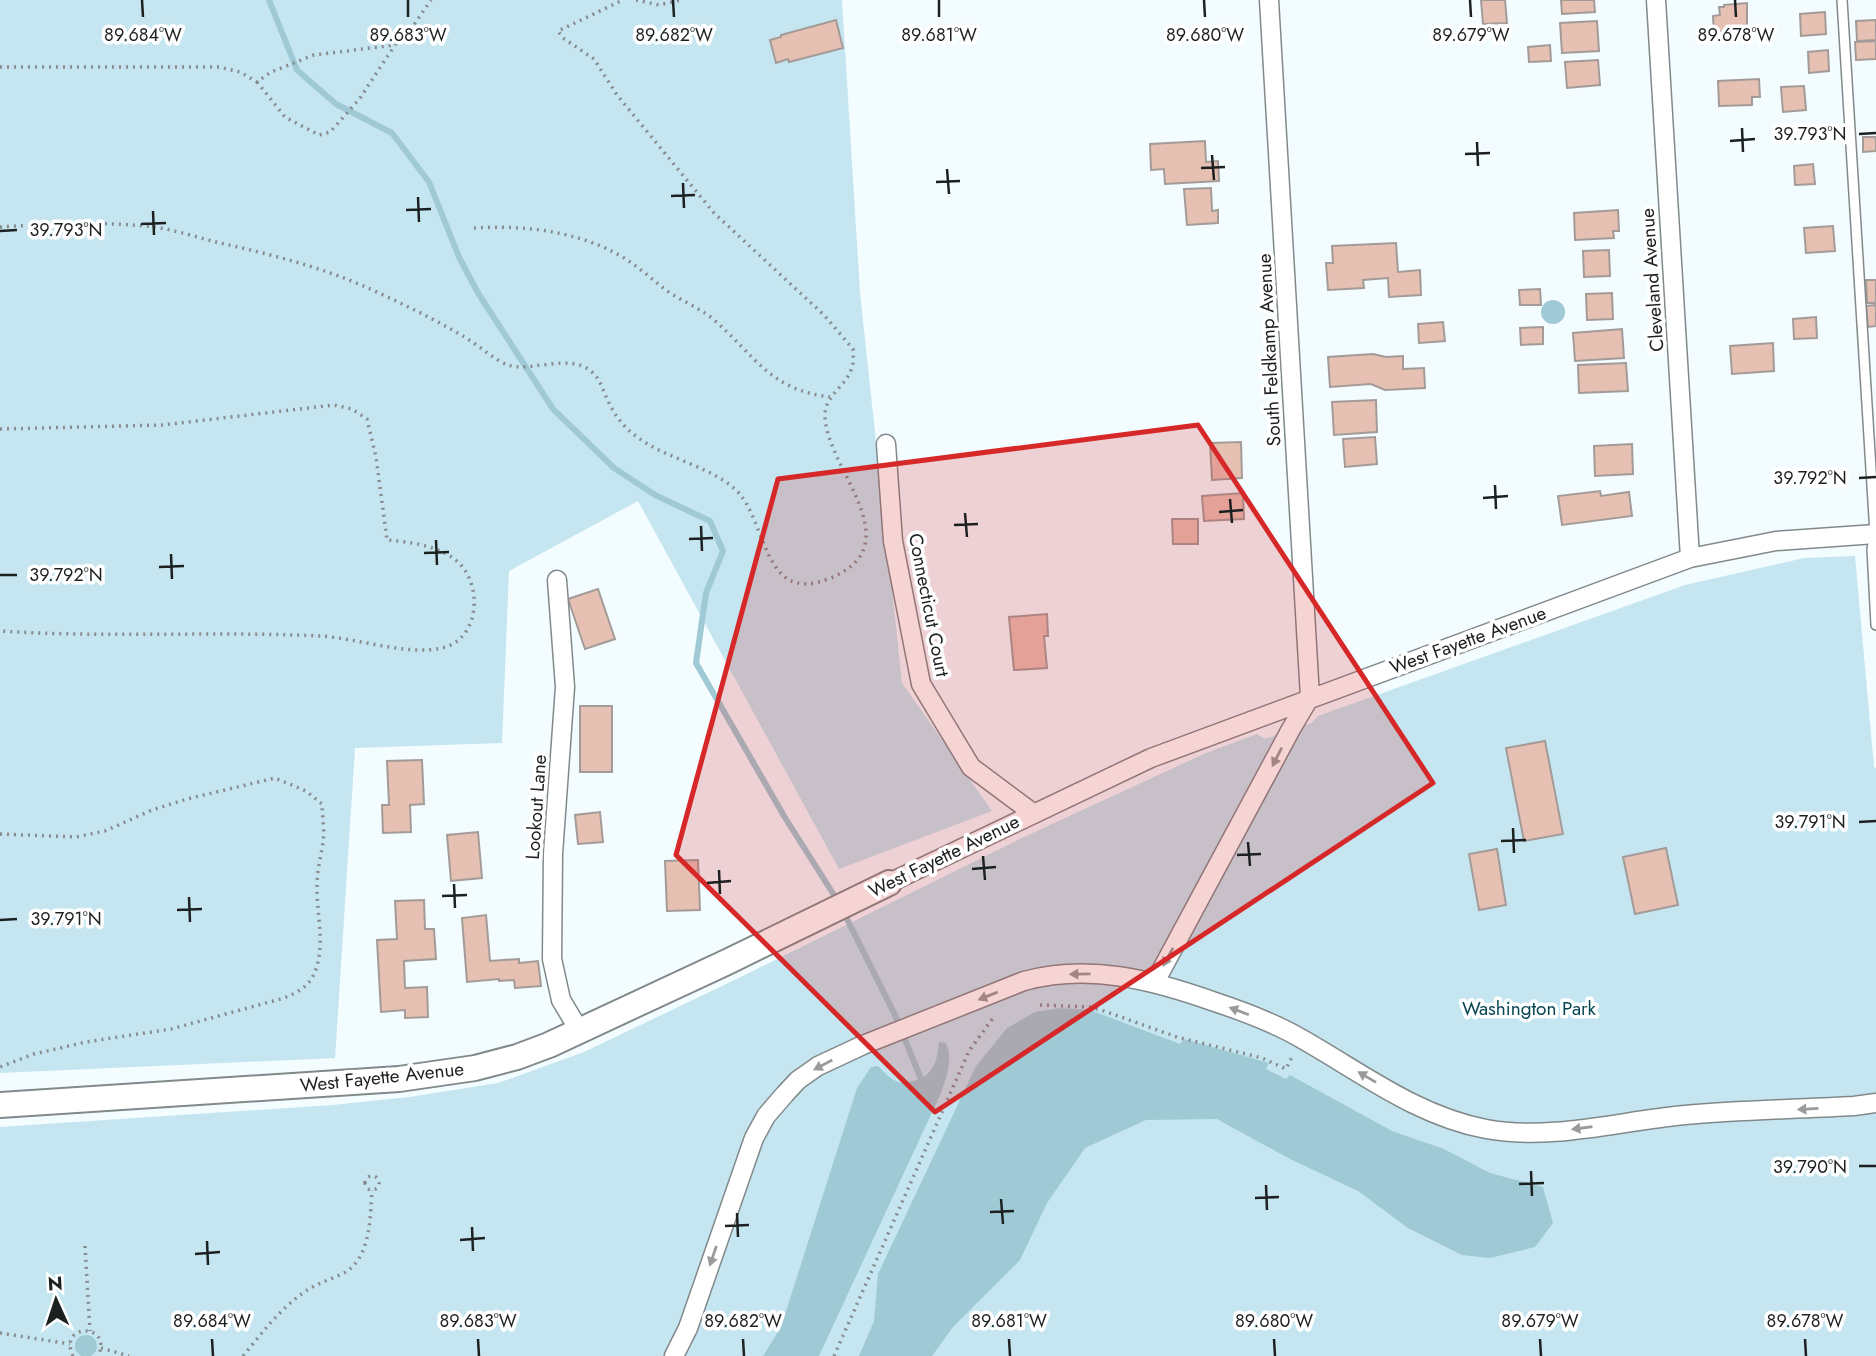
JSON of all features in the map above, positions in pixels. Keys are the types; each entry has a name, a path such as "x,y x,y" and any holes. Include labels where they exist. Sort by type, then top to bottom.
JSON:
{"street":[{"name":"South Feldkamp Avenue","path":"1269,0 1310,697"},
{"name":"Cleveland Avenue","path":"1656,0 1689,558"},
{"name":"Connecticut Court","path":"886,444 893,541 920,684 971,767 1034,814"},
{"name":"West Fayette Avenue","path":"0,1105 399,1079 475,1068 507,1060 549,1045 725,963 1152,758 1310,697 1689,558 1776,541 1876,534"},
{"name":"Lookout Lane","path":"557,580 565,687 553,853 552,959 561,1000 579,1030"},
{"path":"1155,982 1310,697"},
{"path":"674,1356 688,1328 754,1138 766,1116 798,1080 818,1066 885,1037 1041,976 1083,973 1120,975 1155,982 1277,1026 1422,1110 1485,1129 1541,1134 1686,1115 1876,1103"}],"lane":[{"path":"1842,0 1876,534 1872,549 1876,625"}],"path":[{"path":"0,67 219,67 240,72 257,82 285,117 319,135 330,132 340,121 431,0"},
{"path":"0,228 92,224 156,228 277,256 352,280 429,316 509,366 567,363 579,365 592,372 601,384 615,414 636,437 654,449 705,471 735,490 753,516 776,570 791,581 806,584 827,580 847,569 862,555 867,533 849,478 825,426 825,409 830,397 853,367 852,349 841,334 714,213 617,95 594,59 563,38 558,31 623,0"},
{"path":"636,0 659,5 681,0"},
{"path":"257,82 271,72 314,55 395,45"},
{"path":"474,228 559,232 623,257 670,293 692,303 712,318 760,368 777,380 810,395 830,397"},
{"path":"0,429 162,425 334,405 352,409 367,419 376,457 387,540 430,547 460,564 471,581 475,605 472,622 462,637 445,648 424,651 322,636 52,634 0,631"},
{"path":"0,834 76,836 105,831 152,810 187,799 275,778 306,791 322,804 324,840 317,884 320,939 318,959 308,983 298,992 172,1029 34,1054 0,1068"},
{"path":"1040,1005 1089,1007 1177,1037 1262,1058 1286,1069 1296,1050"},
{"path":"834,1356 970,1051 993,1018 990,1009"},
{"path":"372,1175 378,1178 379,1182 377,1189 372,1190 365,1182 372,1175"},
{"path":"243,1356 289,1303 321,1281 343,1273 357,1262 367,1235 372,1190"},
{"path":"85,1246 90,1331"},
{"path":"73,1356 69,1344 75,1334 85,1330 100,1340 98,1356"},
{"path":"0,1333 69,1344"},
{"path":"101,1348 129,1356"}],"highlighted area":[{"path":"1198,425 1433,783 935,1112 676,855 778,479"}],"green space":[{"path":"0,0 842,0 860,293 902,683 992,811 839,869 638,501 509,571 502,743 355,748 335,1058 0,1073"},
{"name":"Washington Park","path":"1855,556 1876,768 1876,1356 0,1356 0,1127 333,1105 409,1097 498,1083 584,1052 1024,837 1206,753 1257,734 1265,739 1312,723 1318,716 1685,585 1804,558"}],"shaded area":[{"path":"1553,300 1562,303 1565,312 1562,321 1553,324 1544,321 1541,312 1544,303"},
{"path":"1060,1008 1090,1010 1180,1044 1184,1039 1269,1063 1266,1069 1286,1079 1290,1075 1392,1131 1444,1149 1490,1173 1543,1187 1553,1223 1535,1247 1490,1258 1462,1255 1408,1228 1358,1191 1290,1159 1217,1119 1146,1120 1085,1148 1047,1203 1020,1260 953,1327 932,1356 859,1356 874,1321 878,1274 976,1066 1007,1028 1035,1012"},
{"path":"939,1042 946,1043 949,1056 941,1093 819,1356 763,1356 781,1327 857,1088 871,1067 878,1066 898,1082 920,1079 933,1067"},
{"path":"86,1335 94,1338 97,1346 94,1354 86,1357 78,1354 75,1346 78,1338"}],"building":[{"path":"1481,0 1505,0 1507,23 1483,24"},
{"path":"1561,0 1594,0 1595,12 1562,14"},
{"path":"1747,3 1747,30 1714,32 1713,16 1720,15 1719,7"},
{"path":"1825,12 1826,34 1801,36 1800,14"},
{"path":"836,20 843,48 776,63 770,40"},
{"path":"1876,20 1876,40 1857,41 1856,21"},
{"path":"1597,21 1599,51 1562,53 1560,23"},
{"path":"1876,41 1876,59 1856,60 1855,42"},
{"path":"1550,45 1551,61 1529,62 1528,47"},
{"path":"1828,50 1829,71 1809,73 1808,52"},
{"path":"1598,60 1600,85 1567,88 1565,62"},
{"path":"1759,79 1760,97 1752,97 1752,105 1719,106 1718,81"},
{"path":"1804,86 1806,110 1783,112 1781,87"},
{"path":"1863,137 1876,137 1876,151 1863,152"},
{"path":"1205,141 1206,162 1218,161 1219,181 1165,184 1164,169 1151,170 1150,144"},
{"path":"1813,164 1815,184 1795,185 1794,166"},
{"path":"1211,188 1212,211 1218,210 1218,223 1187,225 1184,189"},
{"path":"1618,210 1619,231 1613,231 1614,238 1575,240 1574,213"},
{"path":"1833,226 1835,251 1806,253 1804,228"},
{"path":"1396,243 1398,272 1420,270 1421,295 1389,297 1388,278 1363,280 1364,288 1328,290 1326,263 1333,263 1332,246"},
{"path":"1609,250 1610,276 1584,277 1583,251"},
{"path":"1866,280 1876,280 1876,303 1867,303"},
{"path":"1540,289 1541,305 1520,305 1519,290"},
{"path":"1612,293 1613,319 1587,320 1586,294"},
{"path":"1876,305 1876,326 1868,327 1866,306"},
{"path":"1816,317 1817,338 1794,339 1793,319"},
{"path":"1443,322 1445,341 1419,343 1418,324"},
{"path":"1543,327 1543,344 1521,345 1520,328"},
{"path":"1622,329 1624,358 1575,361 1573,333"},
{"path":"1773,343 1774,371 1732,374 1730,346"},
{"path":"1373,354 1386,357 1403,356 1403,369 1424,368 1425,388 1385,390 1371,384 1330,387 1328,357"},
{"path":"1626,363 1628,391 1579,393 1578,365"},
{"path":"1376,400 1377,432 1334,435 1332,402"},
{"path":"1375,437 1377,464 1345,467 1343,439"},
{"path":"1241,442 1242,478 1212,480 1210,443"},
{"path":"1632,444 1633,474 1595,476 1594,446"},
{"path":"1600,491 1601,496 1629,492 1632,516 1562,525 1558,496"},
{"path":"1243,493 1244,519 1204,521 1202,496"},
{"path":"1172,519 1198,519 1198,544 1173,544"},
{"path":"598,589 615,639 585,649 568,599"},
{"path":"1047,614 1048,636 1044,636 1047,668 1014,670 1009,617"},
{"path":"580,706 612,706 612,772 580,772"},
{"path":"1545,741 1563,834 1524,841 1506,748"},
{"path":"422,760 424,804 410,805 411,832 383,833 382,805 389,805 387,761"},
{"path":"600,812 603,842 578,844 575,815"},
{"path":"478,832 482,878 451,881 447,835"},
{"path":"1666,848 1678,905 1635,914 1623,857"},
{"path":"1497,849 1506,905 1479,910 1469,854"},
{"path":"698,860 700,910 667,911 665,861"},
{"path":"424,900 425,929 434,929 436,959 404,961 405,988 427,987 428,1017 405,1018 405,1010 381,1012 377,940 397,939 395,901"},
{"path":"486,915 490,961 538,961 541,986 515,988 514,980 499,979 467,982 462,918"}],"waterway":[{"path":"269,0 297,70 336,104 392,133 429,182 459,257 478,293 553,409 614,468 655,495 710,521 723,551 706,593 696,663 784,816 839,903"},
{"path":"844,913 895,1015 921,1079"}]}
